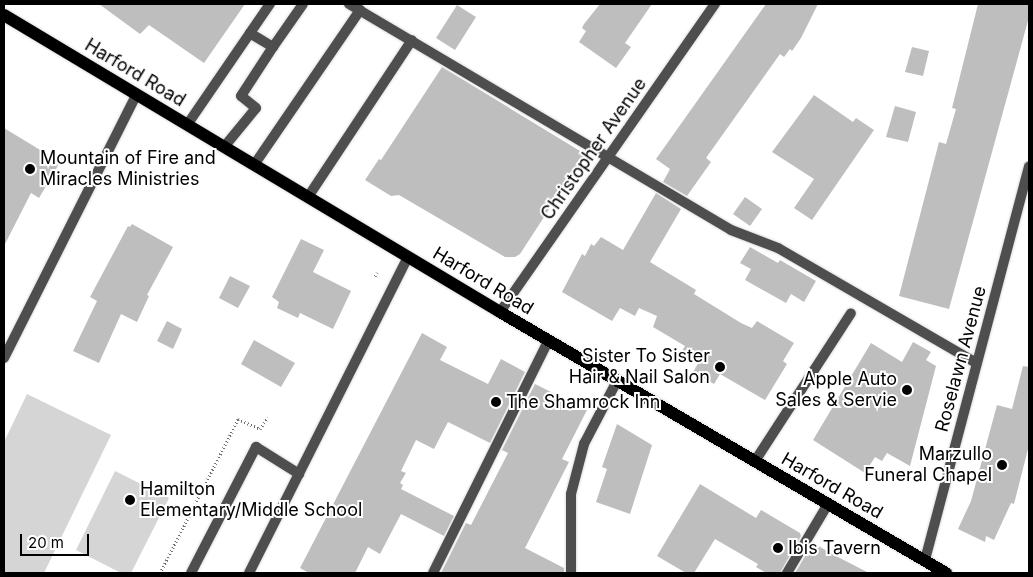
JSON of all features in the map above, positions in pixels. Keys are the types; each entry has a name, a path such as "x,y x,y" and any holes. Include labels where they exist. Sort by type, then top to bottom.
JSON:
{"main road":[{"name":"Harford Road","path":"4,15 548,341 946,573"}],"street":[{"path":"187,125 270,4"},
{"path":"224,147 256,108 241,96 303,4"},
{"path":"349,4 610,156 731,230 778,248 976,363"},
{"name":"Christopher Avenue","path":"500,312 715,4"},
{"path":"254,165 360,10"},
{"path":"250,33 273,47"},
{"path":"308,197 412,40"},
{"path":"4,358 136,95"},
{"name":"Roselawn Avenue","path":"924,560 1029,166"},
{"path":"249,573 408,258"},
{"path":"755,461 850,312"},
{"path":"433,573 548,341"},
{"path":"572,573 571,494 584,444 617,381"},
{"path":"191,573 256,448 299,474"},
{"path":"787,573 828,504"}],"path":[{"path":"160,573 238,419 260,429 268,417"}],"shaded area":[{"path":"27,394 111,435 44,573 4,573 4,442"},
{"path":"115,471 169,498 131,573 121,573 76,550"}],"building":[{"path":"99,4 245,4 204,63 149,25 140,34"},
{"path":"600,4 652,4 625,43 631,47 616,68 579,42 586,31 582,28 584,24"},
{"path":"766,4 818,4 801,38 792,51 790,49 784,57 780,54 706,158 711,162 687,196 663,182 670,169 656,159"},
{"path":"978,4 1029,4 1029,17 949,309 899,296 939,142 946,144 956,109 952,108"},
{"path":"457,5 476,17 455,50 436,38"},
{"path":"912,47 929,51 923,76 905,72"},
{"path":"442,67 585,154 520,254 515,257 505,257 399,195 391,196 365,180 379,159 381,160"},
{"path":"814,95 853,122 856,118 874,130 812,220 794,208 814,179 772,152"},
{"path":"895,106 916,112 908,142 886,137"},
{"name":"Mountain of Fire and Miracles Ministries","path":"4,128 60,162 39,198 31,193 4,246"},
{"path":"656,193 681,209 650,262 696,290 694,294 741,323 752,328 757,321 794,343 783,361 787,364 765,400 720,374 714,384 693,372 699,362 682,351 685,346 653,327 657,316 639,308 635,316 620,308 612,321 562,292 582,254 585,256 591,244 594,246 601,237 623,250"},
{"path":"745,197 762,209 750,226 733,214"},
{"path":"132,224 173,247 147,295 149,296 137,322 121,314 99,363 73,351 97,301 90,297 128,226 130,227"},
{"path":"301,239 324,250 313,272 351,291 333,329 300,313 298,318 277,308 279,302 272,297"},
{"path":"750,247 778,263 780,260 816,281 804,302 791,294 786,303 745,280 751,269 740,263"},
{"path":"230,276 250,286 238,308 219,298"},
{"path":"167,321 182,329 173,349 157,341"},
{"path":"422,333 447,347 440,360 488,384 501,359 525,372 490,443 448,422 434,449 416,440 401,471 406,473 400,483 403,485 401,489 454,516 444,536 401,514 380,554 368,547 355,573 309,573 300,568"},
{"path":"254,340 295,363 281,387 241,364"},
{"path":"913,342 931,352 926,360 936,366 910,466 887,453 882,461 875,457 865,473 813,440 871,343 902,362"},
{"name":"Marzullo Funeral Chapel","path":"1023,366 1029,367 1029,445 1014,504 1011,503 994,540 986,536 985,542 958,529 971,501 997,405 1012,409"},
{"path":"535,384 587,410 562,459 569,462 525,548 564,568 564,573 441,573 466,523 471,525 508,453 502,450"},
{"path":"617,424 652,445 630,514 596,502 607,469 602,467"},
{"path":"700,484 756,518 761,510 800,533 801,536 780,573 766,573 756,567 758,564 715,539 694,573 686,573 657,556"},
{"path":"813,543 836,556 869,573 795,573"}],"place":[{"name":"Mountain of Fire and Miracles Ministries","path":"30,169"},
{"name":"Sister To Sister Hair & Nail Salon","path":"720,367"},
{"name":"Apple Auto Sales & Servie","path":"907,390"},
{"name":"The Shamrock Inn","path":"496,402"},
{"name":"Marzullo Funeral Chapel","path":"1002,465"},
{"name":"Hamilton Elementary/Middle School","path":"130,500"},
{"name":"Ibis Tavern","path":"778,548"}]}
